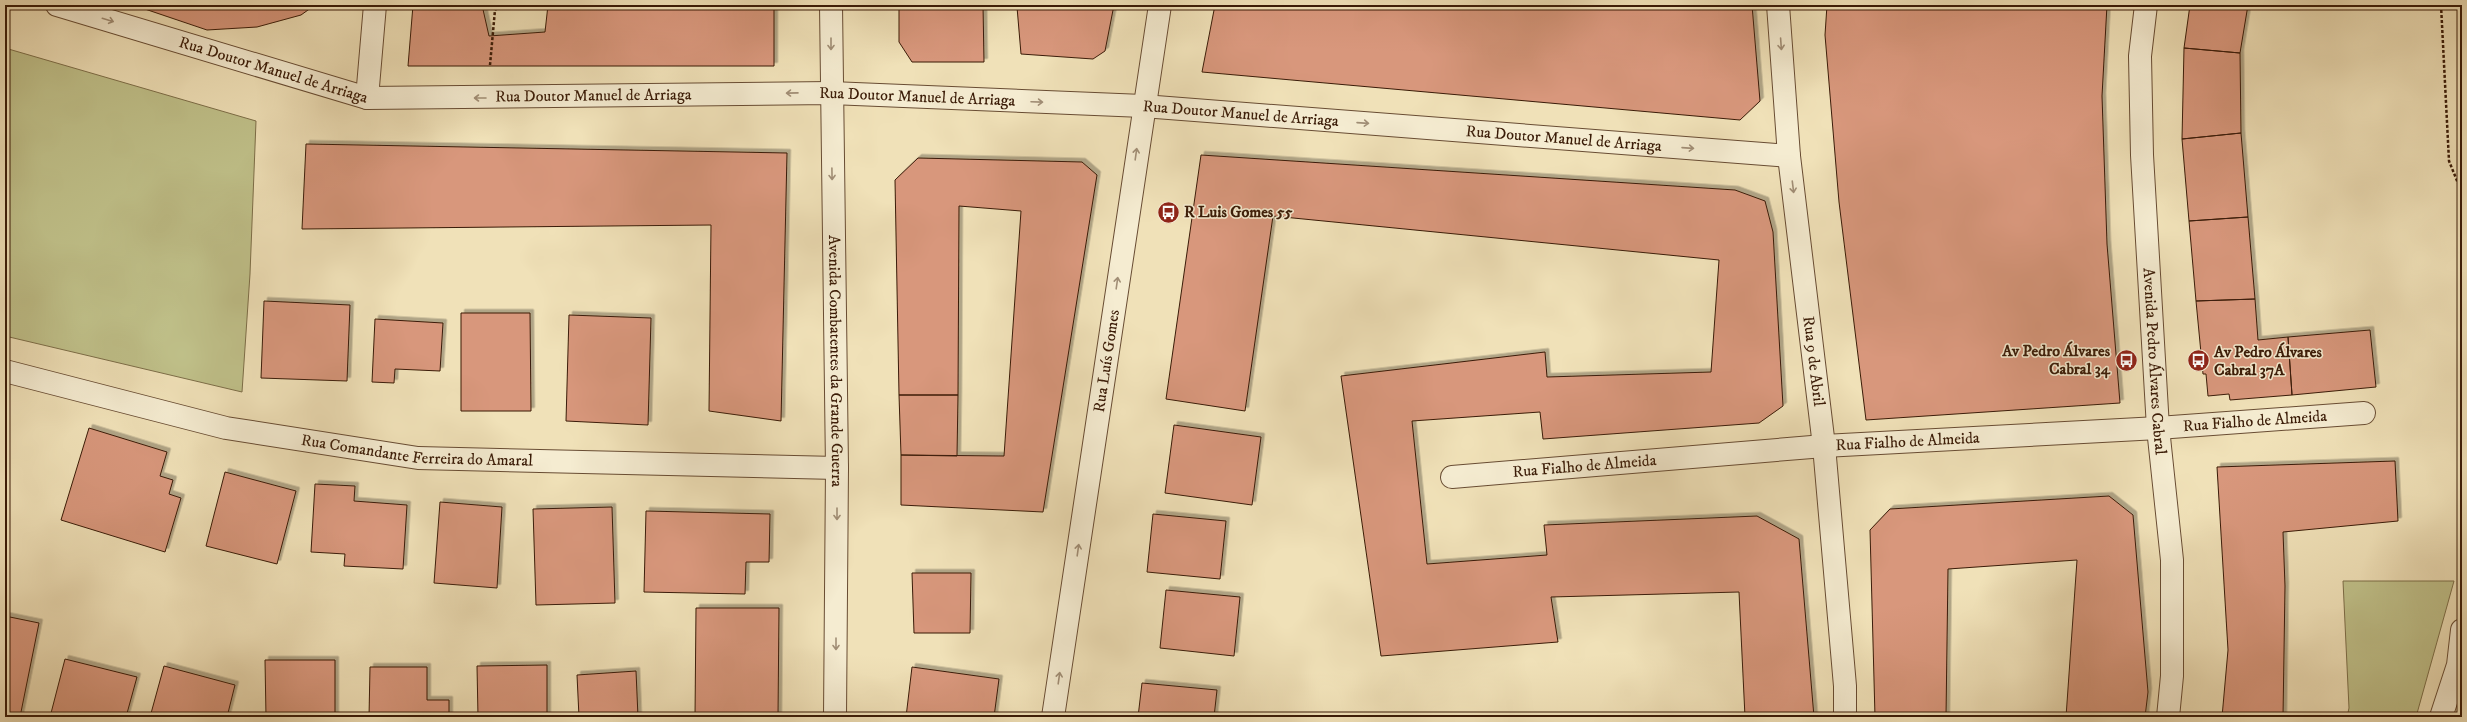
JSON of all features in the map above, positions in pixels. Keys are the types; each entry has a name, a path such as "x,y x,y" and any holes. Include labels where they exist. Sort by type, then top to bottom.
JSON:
{"street":[{"name":"Rua Doutor Manuel de Arriaga","path":"57,5 367,98 487,98 830,93 1143,106 1789,156"},
{"path":"367,98 375,5"},
{"name":"Avenida Combatentes da Grande Guerra","path":"831,5 830,93 837,468 836,717"},
{"name":"Rua Luís Gomes","path":"1053,717 1143,106 1160,5"},
{"name":"Rua 9 de Abril","path":"1778,5 1789,156 1824,446 1845,686 1845,717"},
{"name":"Avenida Pedro Álvares Cabral","path":"2146,5 2140,56 2142,155 2158,428 2172,560 2172,676 2168,717"},
{"name":"Rua Comandante Ferreira do Amaral","path":"5,370 226,428 418,458 837,468"},
{"name":"Rua Fialho de Almeida","path":"1452,477 1824,446 2158,428 2364,413"},
{"path":"2441,717 2458,665 2462,630"}],"path":[{"path":"487,98 496,10 500,5"},
{"path":"2441,5 2449,161 2462,193"}],"green space":[{"path":"5,48 256,121 250,274 242,392 5,336"},
{"path":"2343,581 2454,581 2416,717 2347,717 2349,708"}],"building":[{"path":"133,5 315,5 301,15 257,27 207,30"},
{"path":"413,5 482,5 489,36 545,32 548,5 774,5 774,66 408,66"},
{"path":"899,5 983,5 984,62 912,62 899,42"},
{"path":"1042,5 1114,5 1105,51 1093,59 1021,54 1017,7"},
{"path":"1215,5 1752,5 1760,101 1740,120 1202,72"},
{"path":"1827,5 2107,5 2102,96 2107,244 2120,403 1866,420 1839,202 1825,35"},
{"path":"2190,5 2248,5 2240,53 2184,48"},
{"path":"2184,48 2240,53 2241,133 2182,139"},
{"path":"2241,133 2248,217 2189,221 2182,139"},
{"path":"306,144 787,153 781,421 709,411 711,225 302,229"},
{"path":"1201,155 1735,190 1765,201 1773,232 1783,406 1759,423 1543,439 1540,412 1412,421 1427,564 1547,555 1544,525 1757,516 1799,539 1814,717 1745,717 1739,592 1551,597 1558,642 1381,656 1341,376 1545,352 1547,377 1711,372 1719,260 1273,216 1245,411 1166,399"},
{"path":"918,158 1082,162 1097,175 1043,512 901,505 901,455 1004,456 1021,211 959,206 958,395 899,395 895,180"},
{"path":"2248,217 2255,299 2196,301 2189,221"},
{"path":"2255,299 2258,340 2288,337 2292,395 2230,400 2229,394 2208,396 2206,374 2203,374 2196,301"},
{"path":"264,301 350,305 347,381 261,378"},
{"path":"461,313 530,313 531,411 461,411"},
{"path":"569,315 651,318 648,425 566,421"},
{"path":"375,319 443,323 440,371 395,369 394,383 372,382"},
{"path":"2370,330 2376,387 2292,395 2288,337"},
{"path":"899,395 958,395 957,456 901,455"},
{"path":"1174,425 1261,437 1252,505 1165,493"},
{"path":"89,428 167,452 160,476 173,480 169,494 181,498 165,552 61,520"},
{"path":"2395,461 2398,521 2283,532 2285,586 2283,717 2222,717 2228,650 2217,467"},
{"path":"225,472 296,491 277,564 206,546"},
{"path":"315,484 355,486 354,501 407,505 403,569 344,566 345,554 311,552"},
{"path":"2109,496 2133,515 2148,692 2145,717 2066,717 2077,560 1948,569 1946,717 1875,717 1870,530 1890,509"},
{"path":"440,502 502,507 497,588 434,583"},
{"path":"612,507 615,603 536,605 533,509"},
{"path":"646,511 770,514 769,562 746,562 745,594 644,592"},
{"path":"1153,514 1226,521 1220,579 1147,572"},
{"path":"912,573 971,573 970,633 914,633"},
{"path":"1166,590 1240,597 1234,656 1160,648"},
{"path":"696,608 779,608 778,717 695,717"},
{"path":"5,616 39,623 20,717 5,717"},
{"path":"65,659 137,677 126,717 50,717"},
{"path":"265,660 335,660 335,717 266,717"},
{"path":"547,665 547,717 478,717 477,666"},
{"path":"164,666 235,685 227,717 150,717"},
{"path":"370,667 427,667 427,700 449,700 449,717 369,717"},
{"path":"912,667 999,679 994,717 906,717"},
{"path":"636,671 638,717 579,717 577,675"},
{"path":"1142,683 1217,690 1214,717 1138,717"}],"place":[{"name":"R Luis Gomes 55","path":"1169,212"},
{"name":"Av Pedro Álvares Cabral 34","path":"2126,360"},
{"name":"Av Pedro Álvares Cabral 37A","path":"2198,361"}]}
